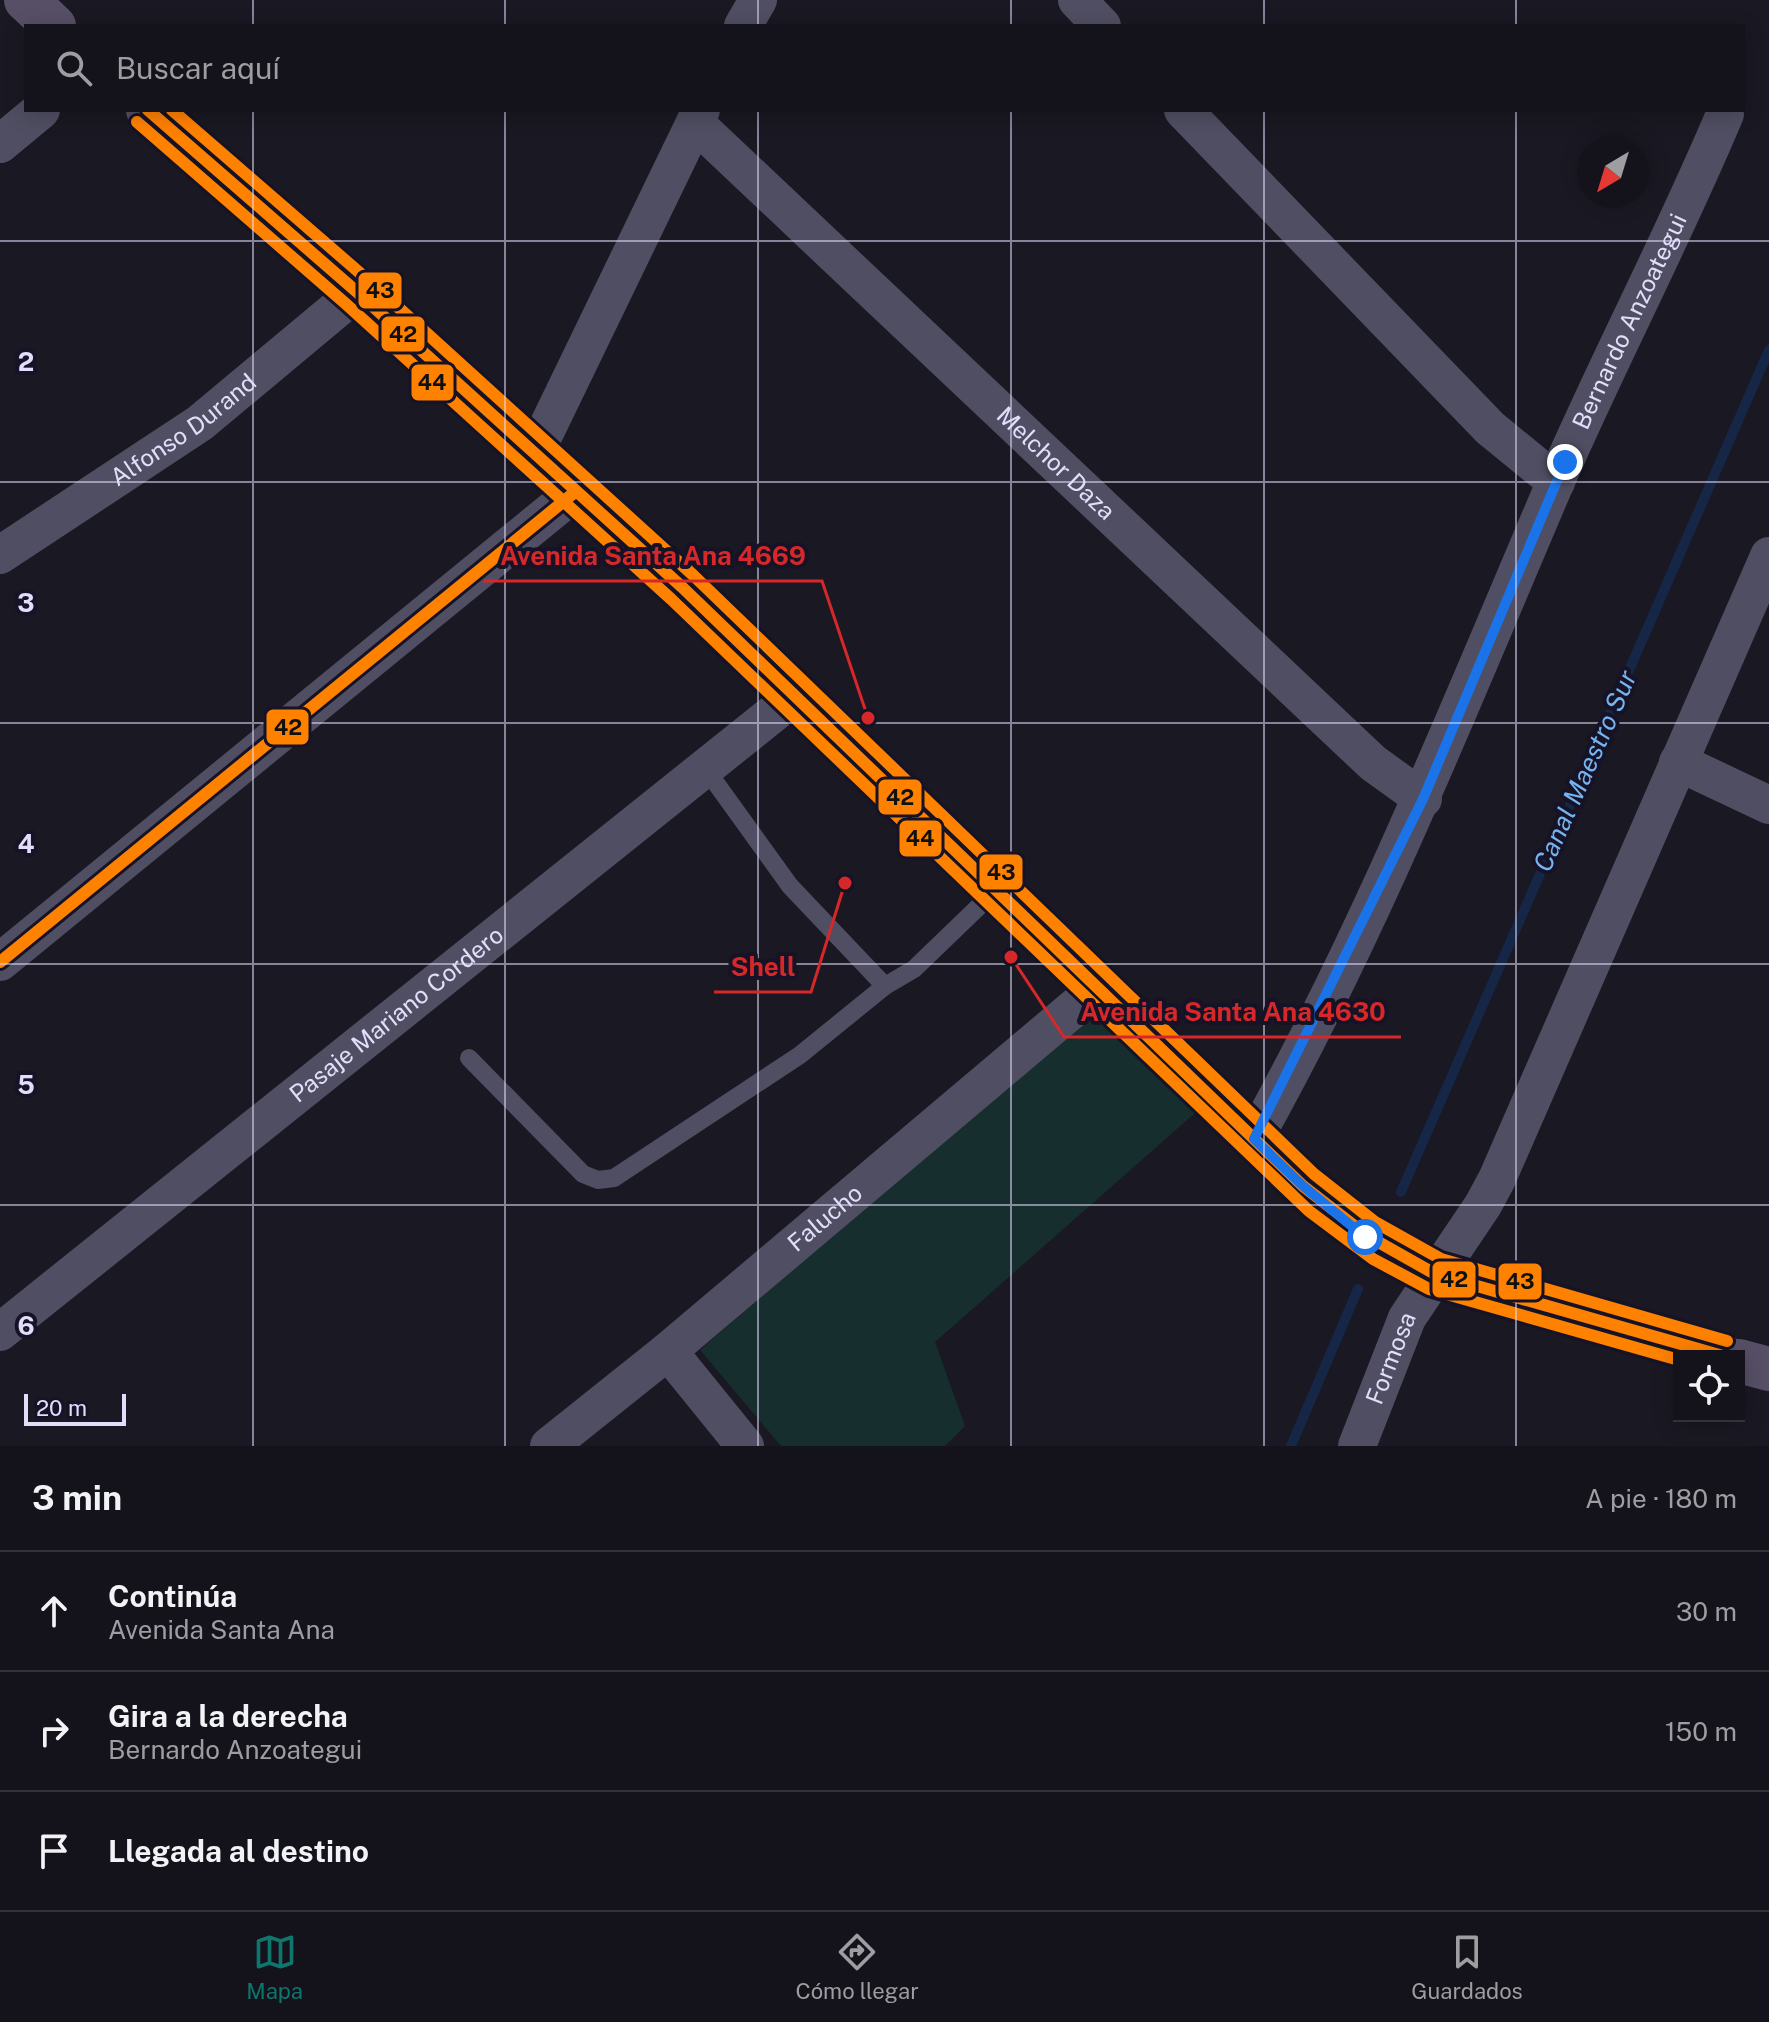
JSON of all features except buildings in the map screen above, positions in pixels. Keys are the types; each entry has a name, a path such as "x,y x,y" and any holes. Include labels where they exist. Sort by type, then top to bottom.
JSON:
{"main road":[{"path":"26,0 52,24"},
{"path":"150,112 357,292 682,587 1254,1139 1335,1213 1399,1258 1435,1274 1702,1350"},
{"path":"1745,1363 1769,1369"}],"street":[{"path":"744,24 758,0"},
{"path":"1077,0 1100,24"},
{"path":"0,144 39,112"},
{"path":"1185,112 1490,428 1556,482"},
{"name":"Bernardo Anzoategui","path":"1254,1139 1423,799 1556,482 1689,201 1725,114"},
{"path":"534,455 698,117"},
{"name":"Melchor Daza","path":"698,117 1373,763 1423,799"},
{"name":"Alfonso Durand","path":"0,555 200,423 357,292"},
{"path":"0,962 575,492"},
{"name":"Formosa","path":"1357,1446 1407,1318 1497,1179 1769,556"},
{"name":"Pasaje Mariano Cordero","path":"0,1332 795,696"},
{"path":"1678,762 1769,805"},
{"name":"Falucho","path":"549,1446 668,1351 1099,987"},
{"path":"668,1351 745,1446"}],"lane":[{"path":"705,768 790,886 885,986"},
{"path":"469,1058 583,1174 598,1180 614,1178 788,1064 885,986 914,969 996,890"}],"green space":[{"path":"1100,1004 1203,1106 935,1342 965,1426 945,1446 781,1446 700,1350"}],"waterway":[{"name":"Canal Maestro Sur","path":"1401,1192 1769,350"},
{"name":"Canal Maestro Sur","path":"1291,1446 1358,1289"}],"transit line":[{"name":"42","path":"150,112 357,292 682,587 1303,1186 1366,1235 1435,1274 1702,1350"},
{"name":"43","path":"174,112 368,280 693,575 1314,1174 1375,1222 1441,1259 1727,1341"},
{"name":"44","path":"137,122 346,304 671,599 1309,1211 1373,1259 1429,1289 1673,1358"},
{"name":"42","path":"0,962 575,492"}],"place":[{"name":"Avenida Santa Ana 4669","path":"868,718"},
{"name":"Shell","path":"845,883"},
{"name":"Avenida Santa Ana 4630","path":"1011,957"}],"route":[{"path":"1365,1237 1303,1186 1254,1139 1423,799 1565,462"}]}
